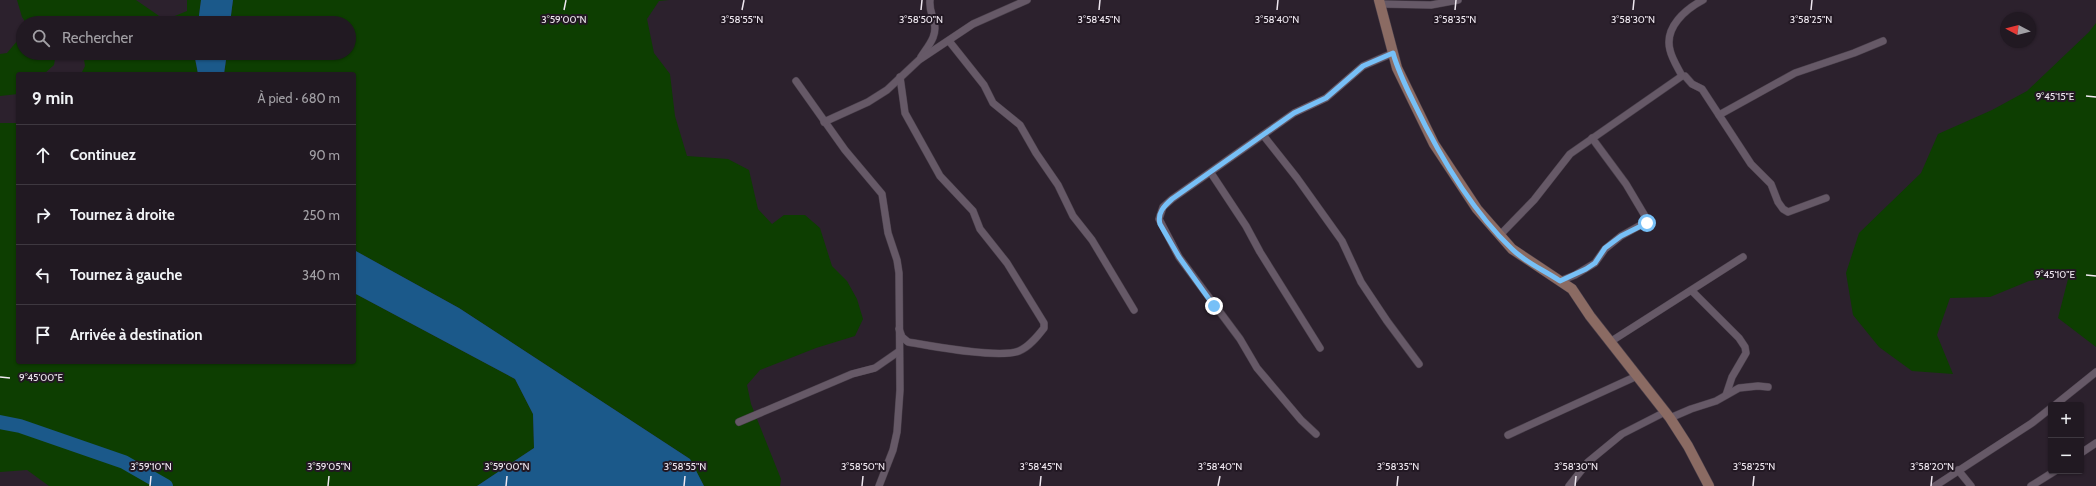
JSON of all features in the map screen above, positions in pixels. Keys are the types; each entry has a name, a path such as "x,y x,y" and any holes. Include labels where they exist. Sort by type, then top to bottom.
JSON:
{"main road":[{"path":"1379,2 1397,68 1434,144 1477,209 1512,249 1523,258 1572,289 1610,342 1667,415 1688,446 1709,486"}],"street":[{"path":"919,60 935,34 935,23 930,6 930,0"},
{"path":"824,122 868,102 887,90 919,60 973,24 1027,0"},
{"path":"1379,2 1432,5 1458,0"},
{"path":"1703,0 1684,12 1675,23 1670,34 1670,51 1682,76 1686,76 1692,84 1702,89 1751,164 1771,184 1778,202 1783,209 1788,212 1826,198"},
{"path":"949,41 984,85 993,103 1020,125 1036,153 1058,184 1073,216 1092,240 1134,310"},
{"path":"1719,115 1796,73 1854,53 1883,41"},
{"path":"1316,434 1301,420 1258,368 1240,339 1179,257 1160,224 1160,213 1172,199 1294,113 1326,98 1363,66 1393,53"},
{"path":"1500,235 1534,200 1563,161 1592,138 1682,76"},
{"path":"899,329 902,337 908,342 977,352 1010,353 1019,351 1027,346 1044,328 1044,323 1006,263 980,229 973,211 940,176 905,113 900,77"},
{"path":"796,81 824,122 884,197 888,233 897,260 899,273 898,352 900,390 897,432 893,450 879,486"},
{"path":"1263,135 1297,178 1338,236 1361,282 1386,321 1419,364"},
{"path":"1560,281 1575,275 1595,263 1605,248 1618,238 1648,221 1626,184 1592,138"},
{"path":"1211,172 1246,226 1260,252 1320,348"},
{"path":"1610,342 1692,291 1742,257"},
{"path":"1692,291 1739,338 1745,348 1746,353 1732,377 1726,395"},
{"path":"739,422 852,374 875,368 898,352"},
{"path":"2059,402 2096,372"},
{"path":"1508,435 1637,376"},
{"path":"1569,486 1588,462 1622,434 1667,415 1716,401 1739,388 1758,386 1768,387"},
{"path":"1935,486 2032,423 2048,410"},
{"path":"2084,451 2096,443"},
{"path":"1958,470 1971,486"},
{"path":"2031,486 2050,474"}],"green space":[{"path":"17,0 136,0 159,16 22,16"},
{"path":"187,0 201,0 199,16 175,16 187,11"},
{"path":"233,0 669,0 659,1 647,19 654,53 670,74 675,116 687,156 728,159 749,170 758,209 772,224 784,215 805,215 820,228 832,266 847,281 857,299 863,319 855,336 816,348 760,370 747,385 751,404 781,479 780,486 704,486 690,459 459,308 356,251 356,72 224,72 226,60 356,60 356,16 231,16"},
{"path":"2096,23 2096,347 2058,318 2069,275 2029,281 1990,297 1950,298 1937,335 1953,374 1912,371 1879,347 1853,315 1846,273 1859,233 1921,173 1938,134 1992,110 2027,91 2089,32"},
{"path":"16,42 16,60 55,60 54,65 46,72 16,72 16,94 0,96 0,54 7,53"},
{"path":"84,60 195,60 198,72 82,72 85,66"},
{"path":"0,123 16,123 16,364 356,364 356,294 515,379 533,414 534,448 477,486 49,486 27,470 0,472"}],"water":[{"path":"201,0 233,0 231,16 199,16"},
{"path":"195,60 226,60 224,72 198,72"},
{"path":"356,251 459,308 690,459 704,486 477,486 534,448 533,414 515,379 356,294"}],"waterway":[{"path":"0,422 20,426 124,462 166,486"}],"route":[{"path":"1214,306 1179,257 1160,224 1160,213 1164,207 1172,199 1294,113 1326,98 1342,86 1363,66 1393,53 1397,68 1434,144 1477,209 1512,249 1528,262 1560,281 1575,275 1595,263 1605,248 1621,236 1647,223"}]}
